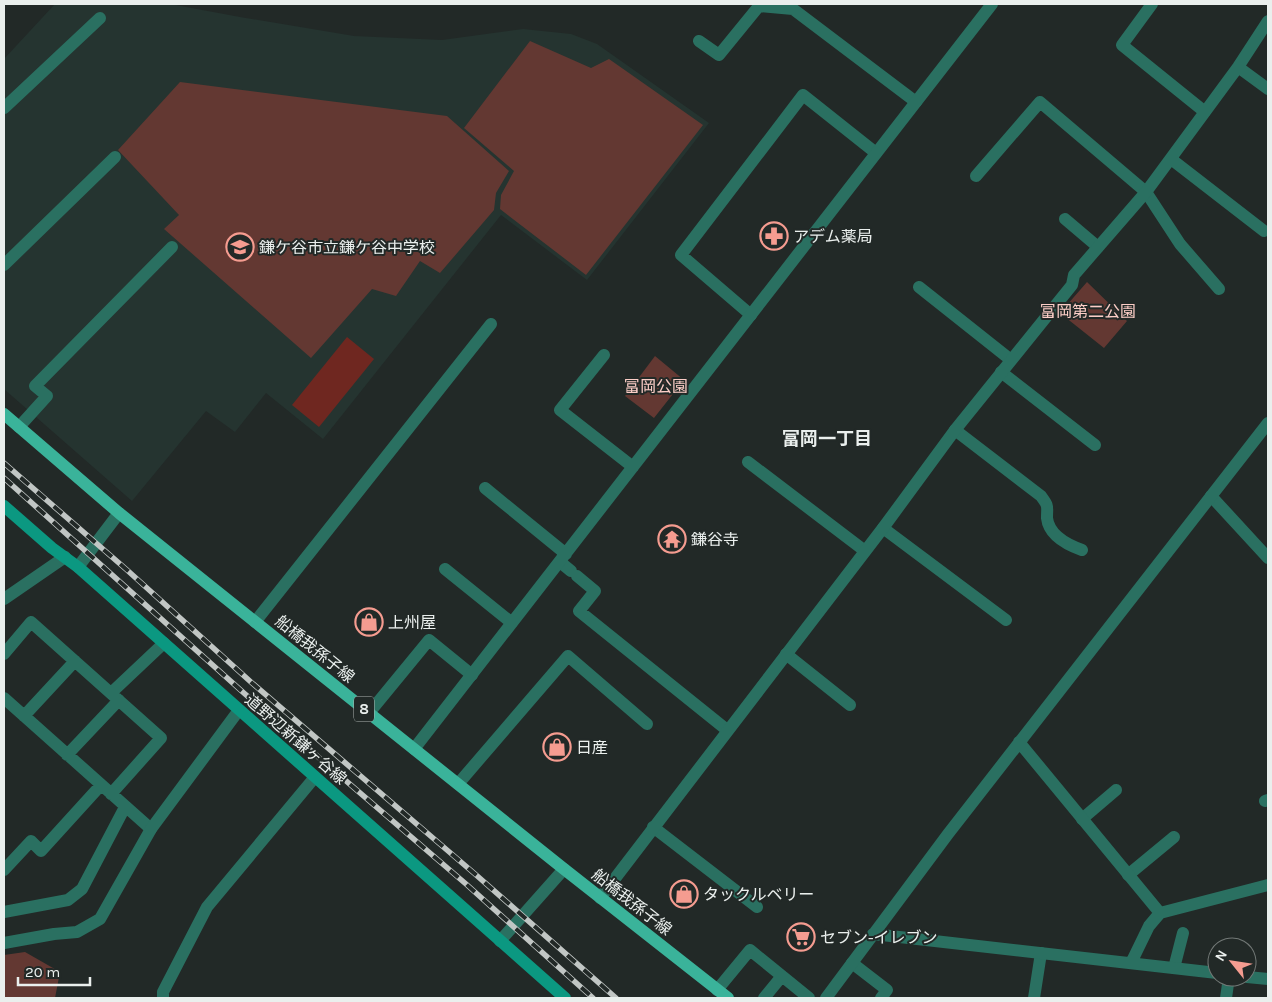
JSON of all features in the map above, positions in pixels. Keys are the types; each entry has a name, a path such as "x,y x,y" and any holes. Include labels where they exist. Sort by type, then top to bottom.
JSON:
{"main road":[{"name":"船橋我孫子線","path":"4,414 119,514 728,998"}],"street":[{"path":"414,749 992,4"},
{"path":"1152,4 1122,45 1205,112"},
{"path":"699,41 719,55 759,6 793,9 916,102"},
{"path":"4,108 100,18"},
{"path":"600,898 883,528 955,430 1072,285 1074,275 1146,192 1238,67 1268,21"},
{"path":"1238,67 1268,89"},
{"path":"751,315 681,255 803,95 876,154"},
{"path":"976,176 1040,102 1146,192 1180,244 1219,289"},
{"path":"4,265 114,157"},
{"path":"1171,159 1264,230"},
{"path":"1065,219 1098,247"},
{"path":"19,427 47,396 35,386 172,247"},
{"path":"919,287 1011,360"},
{"path":"255,622 491,324"},
{"path":"604,355 560,410 633,467"},
{"path":"1001,372 1095,445"},
{"path":"826,998 948,834 1268,423"},
{"path":"955,430 1041,496 1048,505 1047,521 1055,534 1068,545 1082,550"},
{"path":"748,462 865,550"},
{"path":"486,488 563,558 574,574 595,591 579,611 727,730"},
{"path":"1211,496 1268,558"},
{"name":"道野辺新鎌ヶ谷線","path":"4,506 78,567 560,996"},
{"path":"78,567 119,514"},
{"path":"883,528 1006,620"},
{"path":"4,599 65,557"},
{"path":"445,569 512,623"},
{"path":"4,654 31,622 162,738 111,794"},
{"path":"369,713 429,640 472,675"},
{"path":"67,754 164,643"},
{"path":"786,654 850,705"},
{"path":"458,784 568,656 647,724"},
{"path":"24,716 75,661"},
{"path":"4,698 151,829"},
{"path":"4,943 77,932 100,918 151,829 239,710"},
{"path":"1020,742 1160,913"},
{"path":"163,998 163,992 207,907 315,777"},
{"path":"4,870 32,841 41,852 101,785"},
{"path":"1082,819 1116,790"},
{"path":"4,912 68,900 82,889 125,807"},
{"path":"653,827 757,907"},
{"path":"1128,875 1174,836"},
{"path":"500,941 564,869"},
{"path":"1131,963 1148,926 1160,913 1268,885"},
{"path":"1174,968 1183,933"},
{"path":"873,934 1207,972"},
{"path":"717,990 750,950 809,998"},
{"path":"1034,998 1041,953"},
{"path":"852,963 887,990 881,998"},
{"path":"764,998 782,976"}],"shaded area":[{"name":"鎌ケ谷市立鎌ケ谷中学校","path":"55,4 170,4 354,36 442,40 523,29 571,34 597,44 709,123 587,280 501,215 323,439 266,393 235,432 206,411 132,501 4,389 4,59"},
{"path":"347,337 374,359 319,427 292,405"}],"green space":[{"path":"530,41 591,68 609,59 703,125 586,275 500,209 501,195 514,171 464,128"},
{"path":"180,82 447,116 509,171 496,193 494,210 440,273 420,261 396,296 372,289 311,358 164,229 179,215 118,150"},
{"name":"富岡第二公園","path":"1087,282 1127,321 1104,348 1060,313"},
{"name":"富岡公園","path":"655,356 684,380 654,418 625,396"},
{"path":"25,952 60,972 55,998 4,998 4,955"}],"railway":[{"path":"4,463 127,570 252,683 616,998"},
{"path":"4,478 245,694 466,884 593,998"}],"place":[{"name":"アデム薬局","path":"774,236"},
{"name":"鎌ケ谷市立鎌ケ谷中学校","path":"240,247"},
{"name":"鎌谷寺","path":"672,539"},
{"name":"上州屋","path":"369,622"},
{"name":"日産","path":"557,747"},
{"name":"タックルベリー","path":"684,894"},
{"name":"セブン-イレブン","path":"801,937"}],"district":[{"name":"富岡一丁目","path":"827,439"}]}
